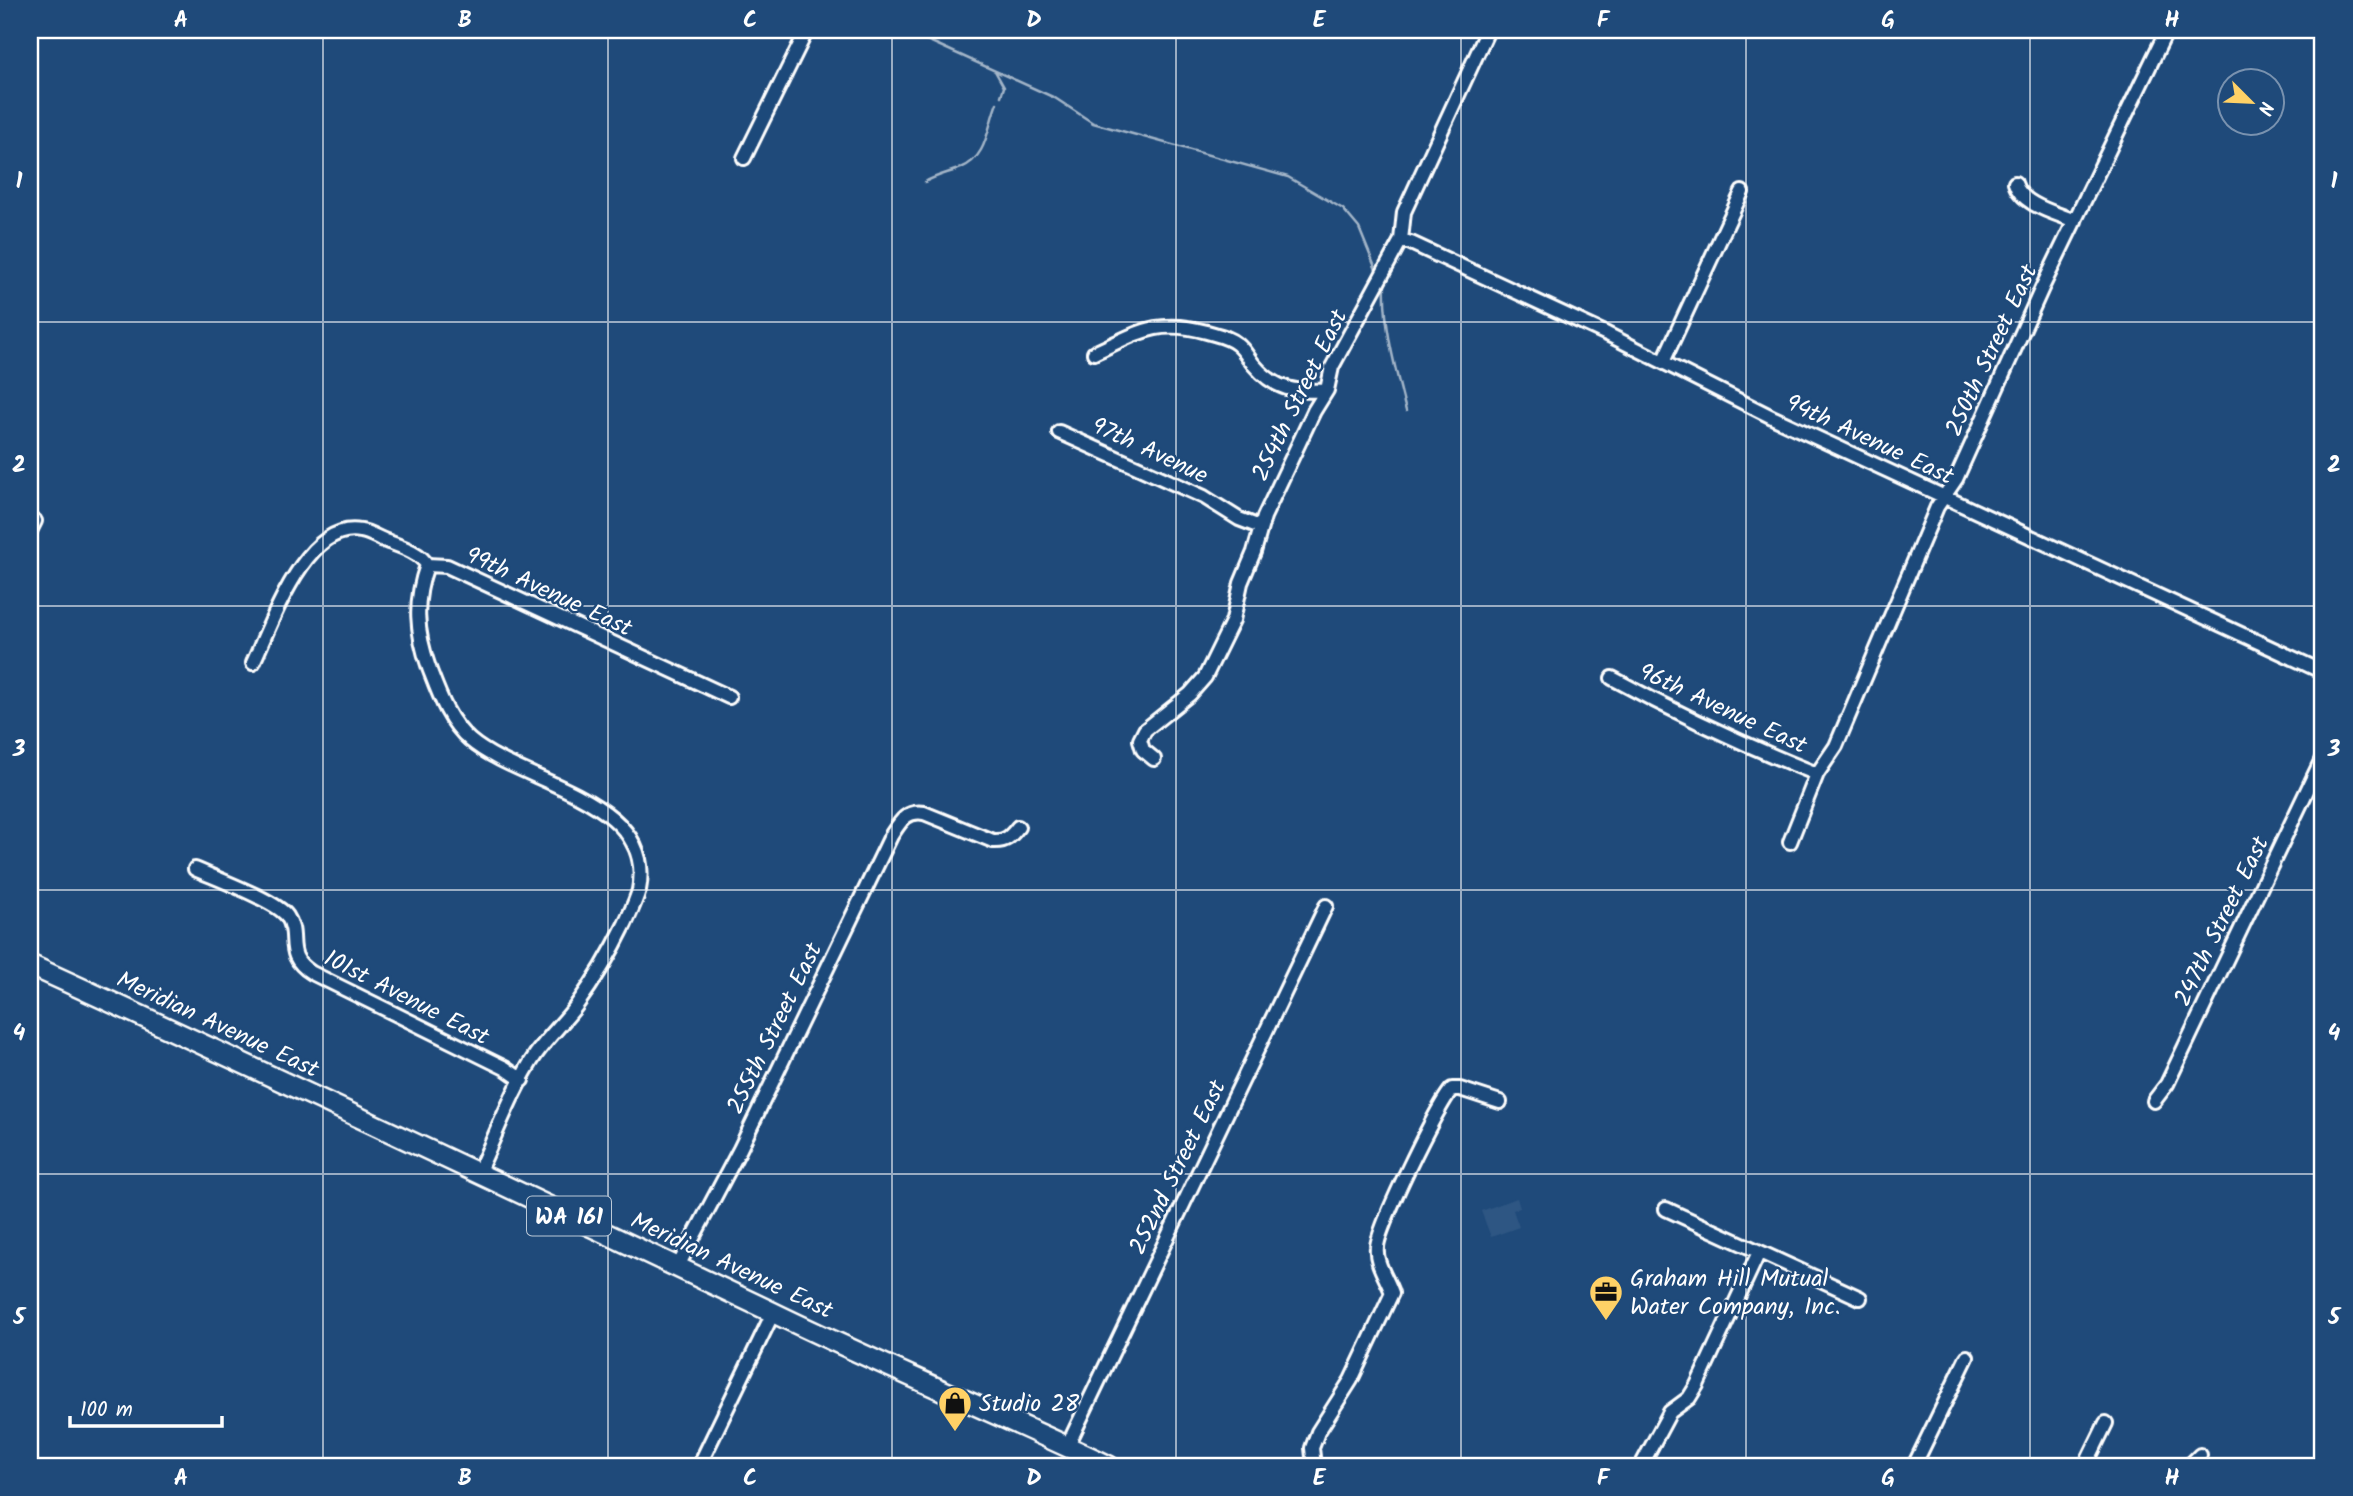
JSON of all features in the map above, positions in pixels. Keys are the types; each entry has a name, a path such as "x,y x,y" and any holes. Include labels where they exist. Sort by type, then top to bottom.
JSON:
{"main road":[{"name":"Meridian Avenue East","path":"30,965 359,1115 773,1313 1109,1466"}],"street":[{"path":"744,158 807,30"},
{"name":"254th Street East","path":"1154,759 1143,750 1140,740 1145,730 1190,694 1205,677 1233,620 1241,583 1254,552 1260,527 1308,423 1327,390 1332,367 1401,240 1404,212 1488,30"},
{"name":"250th Street East","path":"1790,842 1817,775 1836,746 1937,507 1956,479 2167,30"},
{"path":"2015,183 2019,193 2026,199 2075,221"},
{"path":"1663,362 1742,192"},
{"name":"94th Avenue East","path":"1401,240 1663,362 1774,418 2323,672"},
{"path":"1094,353 1160,326 1194,328 1234,341 1267,378 1277,383 1300,393 1327,390"},
{"name":"97th Avenue","path":"1059,432 1204,497 1239,519 1260,527"},
{"name":"99th Avenue East","path":"253,663 299,566 320,544 351,530 362,531 397,546 424,560 427,565 447,566 729,697"},
{"path":"427,565 419,597 418,631 436,685 456,727 485,751 579,796 611,817 630,835 637,853 639,890 621,932 575,1007 535,1056 478,1173"},
{"name":"96th Avenue East","path":"1612,678 1644,696 1817,775"},
{"name":"247th Street East","path":"2154,1101 2167,1084 2323,757"},
{"name":"255th Street East","path":"678,1266 740,1149 745,1133 891,836 904,818 912,812 924,813 993,841 1006,839 1018,827"},
{"name":"101st Avenue East","path":"195,869 271,904 286,914 291,924 294,954 305,969 505,1068 522,1080"},
{"name":"252nd Street East","path":"1067,1447 1326,906"},
{"path":"1314,1466 1312,1448 1318,1432 1351,1380 1392,1293 1380,1263 1377,1245 1398,1192 1436,1115 1452,1089 1500,1102"},
{"path":"1666,1209 1860,1298"},
{"path":"1641,1466 1670,1412 1689,1398 1697,1385 1759,1252"},
{"path":"699,1466 773,1313"},
{"path":"1914,1466 1967,1357"},
{"path":"2085,1466 2106,1423"},
{"path":"2189,1466 2200,1455"}],"shaded area":[{"path":"1517,1198 1520,1208 1513,1210 1519,1227 1491,1237 1481,1211"}],"waterway":[{"path":"853,30 927,40 1055,98 1093,123 1288,177 1343,209 1359,228 1377,272"},
{"path":"995,71 1004,87 1001,96"},
{"path":"925,182 961,168 977,157 997,103"},
{"path":"1385,284 1388,332 1406,411"}],"place":[{"name":"Graham Hill Mutual Water Company, Inc.","path":"1606,1322"},
{"name":"Studio 28","path":"955,1433"}]}
